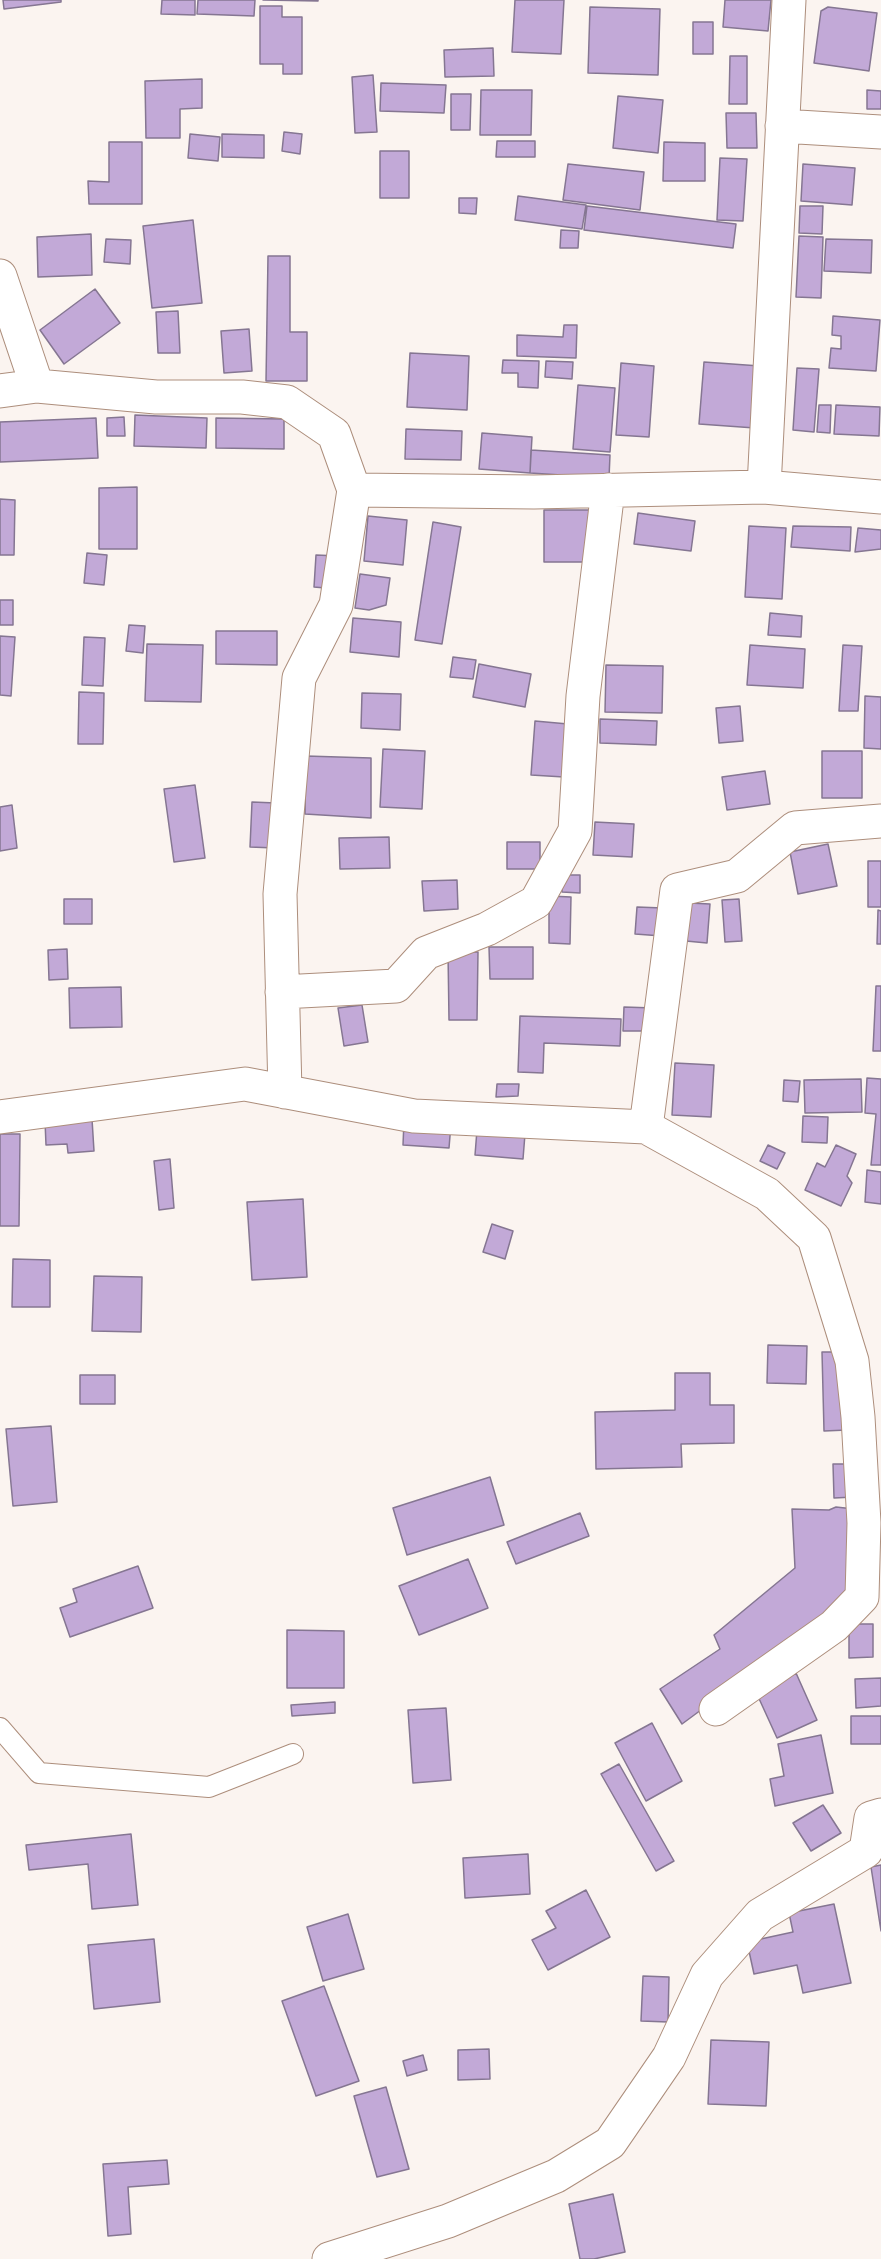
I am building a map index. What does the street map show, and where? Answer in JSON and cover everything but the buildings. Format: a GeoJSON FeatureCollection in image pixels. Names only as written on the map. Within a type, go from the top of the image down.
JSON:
{"type":"FeatureCollection","features":[{"type":"Feature","properties":{"kind":"street"},"geometry":{"type":"LineString","coordinates":[[764,487],[789,0]]}},
{"type":"Feature","properties":{"kind":"street"},"geometry":{"type":"LineString","coordinates":[[782,126],[881,132]]}},
{"type":"Feature","properties":{"kind":"street"},"geometry":{"type":"LineString","coordinates":[[0,276],[37,386]]}},
{"type":"Feature","properties":{"kind":"street"},"geometry":{"type":"LineString","coordinates":[[0,391],[37,386],[156,398],[242,397],[287,402],[334,434],[354,490],[336,605],[299,678],[280,894],[285,1092]]}},
{"type":"Feature","properties":{"kind":"street"},"geometry":{"type":"LineString","coordinates":[[354,490],[534,492],[764,487],[881,497]]}},
{"type":"Feature","properties":{"kind":"street"},"geometry":{"type":"LineString","coordinates":[[282,992],[396,986],[426,953],[487,929],[536,902],[575,831],[583,696],[608,490]]}},
{"type":"Feature","properties":{"kind":"street"},"geometry":{"type":"LineString","coordinates":[[646,1127],[677,890],[737,876],[795,828],[881,821]]}},
{"type":"Feature","properties":{"kind":"street"},"geometry":{"type":"LineString","coordinates":[[0,1117],[244,1084],[414,1116],[646,1127],[767,1194],[814,1238],[852,1361],[858,1417],[871,1460],[864,1523],[862,1597],[834,1626],[716,1709]]}},
{"type":"Feature","properties":{"kind":"street"},"geometry":{"type":"LineString","coordinates":[[329,2259],[448,2221],[556,2176],[610,2143],[669,2057],[707,1975],[760,1915],[866,1851],[871,1818],[881,1815]]}},
{"type":"Feature","properties":{"kind":"lane"},"geometry":{"type":"LineString","coordinates":[[0,1728],[39,1773],[209,1787],[293,1754]]}}]}
